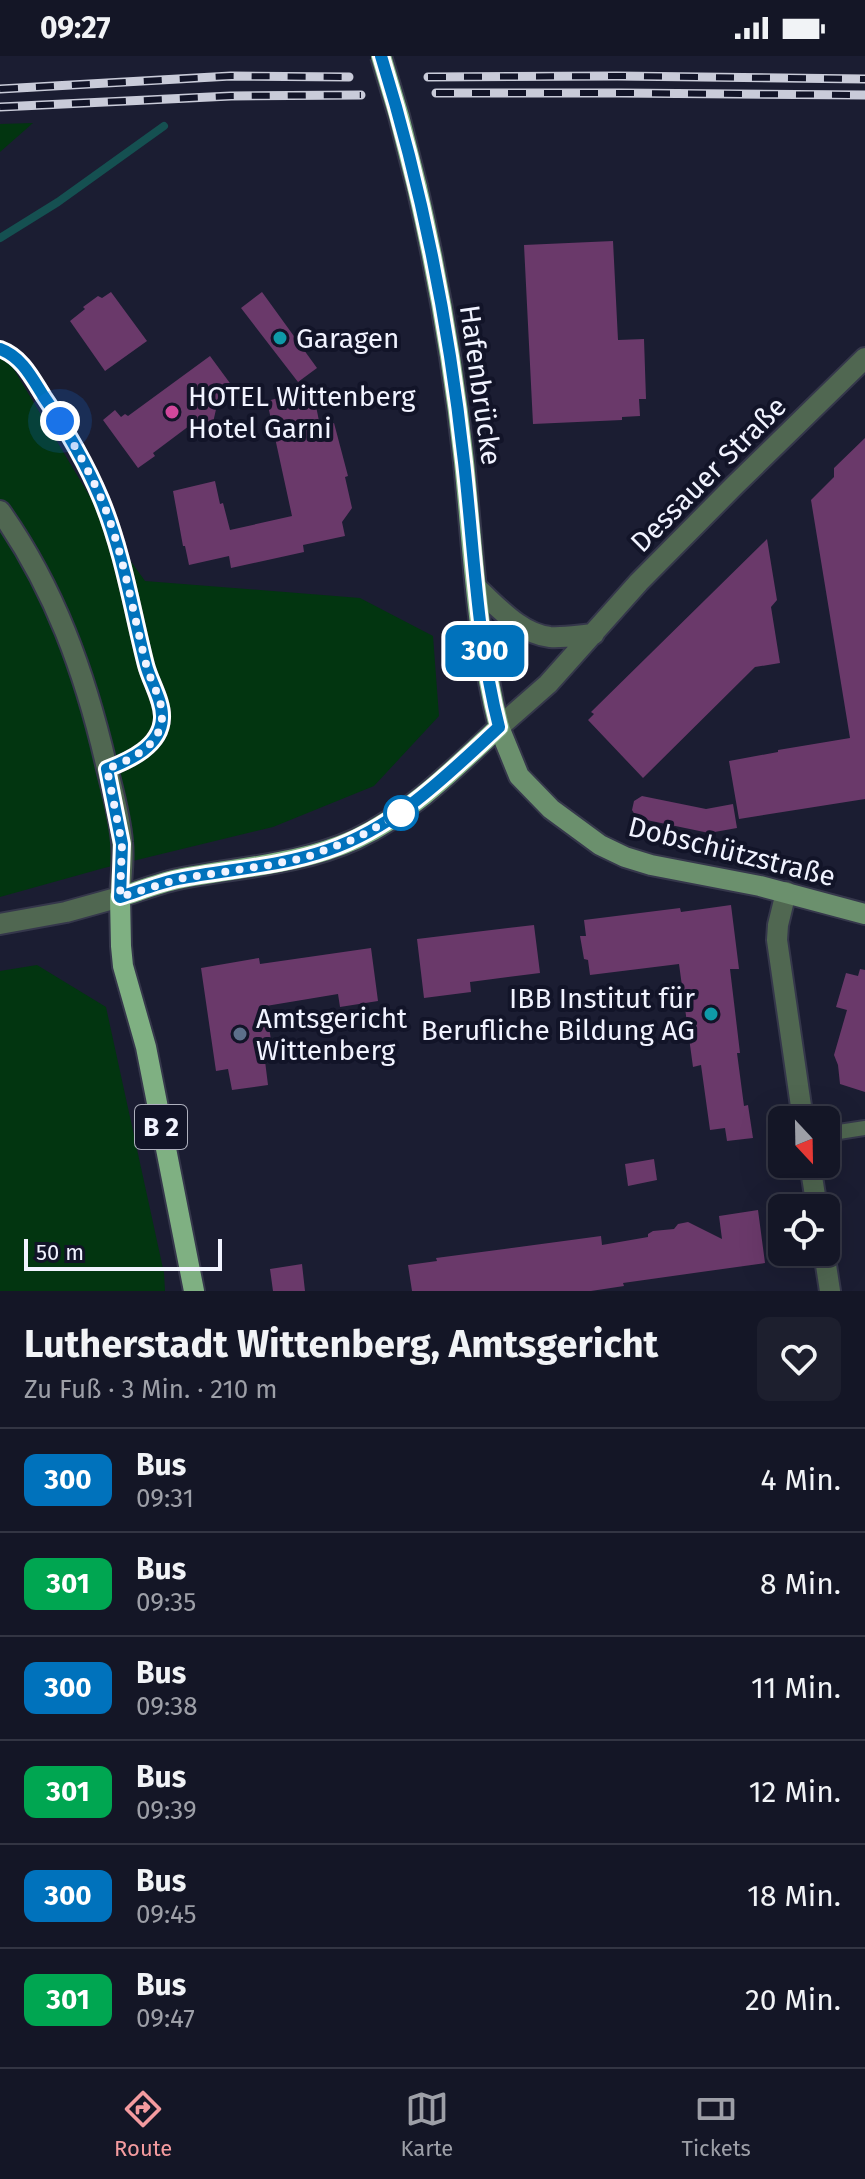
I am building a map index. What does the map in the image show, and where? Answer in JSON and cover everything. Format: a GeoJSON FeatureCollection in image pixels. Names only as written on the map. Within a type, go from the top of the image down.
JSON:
{"type":"FeatureCollection","features":[{"type":"Feature","properties":{"kind":"main road","name":"Hafenbrücke"},"geometry":{"type":"LineString","coordinates":[[381,56],[417,187],[447,338],[489,679],[499,727]]}},
{"type":"Feature","properties":{"kind":"main road","name":"Dessauer Straße"},"geometry":{"type":"LineString","coordinates":[[120,897],[178,879],[304,858],[357,838],[405,811],[499,727]]}},
{"type":"Feature","properties":{"kind":"main road","name":"B 2"},"geometry":{"type":"LineString","coordinates":[[120,897],[123,966],[146,1047],[194,1291]]}},
{"type":"Feature","properties":{"kind":"street","name":"Dessauer Straße"},"geometry":{"type":"LineString","coordinates":[[499,727],[548,684],[639,582],[865,358]]}},
{"type":"Feature","properties":{"kind":"street"},"geometry":{"type":"LineString","coordinates":[[0,511],[37,572],[69,638],[90,700],[121,830],[122,851],[120,897],[66,912],[0,924]]}},
{"type":"Feature","properties":{"kind":"street"},"geometry":{"type":"LineString","coordinates":[[478,589],[530,631],[551,637],[594,634]]}},
{"type":"Feature","properties":{"kind":"street","name":"Dobschützstraße"},"geometry":{"type":"LineString","coordinates":[[499,727],[519,776],[551,809],[600,845],[651,865],[863,909]]}},
{"type":"Feature","properties":{"kind":"street"},"geometry":{"type":"LineString","coordinates":[[786,892],[777,940],[801,1106]]}},
{"type":"Feature","properties":{"kind":"street"},"geometry":{"type":"LineString","coordinates":[[826,1266],[830,1291]]}},
{"type":"Feature","properties":{"kind":"lane"},"geometry":{"type":"LineString","coordinates":[[0,349],[20,361],[60,421],[101,499],[116,542],[162,717],[158,733],[146,748],[133,759],[107,769]]}},
{"type":"Feature","properties":{"kind":"lane"},"geometry":{"type":"LineString","coordinates":[[840,1132],[865,1128]]}},
{"type":"Feature","properties":{"kind":"green space"},"geometry":{"type":"Polygon","coordinates":[[[33,123],[0,152],[0,124],[33,123]]]}},
{"type":"Feature","properties":{"kind":"green space"},"geometry":{"type":"Polygon","coordinates":[[[0,346],[117,542],[145,581],[360,598],[433,636],[439,716],[374,786],[273,827],[0,897],[0,346]]]}},
{"type":"Feature","properties":{"kind":"green space"},"geometry":{"type":"Polygon","coordinates":[[[37,965],[106,1007],[164,1273],[165,1291],[0,1291],[0,971],[37,965]]]}},
{"type":"Feature","properties":{"kind":"building"},"geometry":{"type":"Polygon","coordinates":[[[613,241],[618,340],[644,339],[646,399],[639,399],[640,416],[622,417],[622,420],[533,424],[524,245],[613,241]]]}},
{"type":"Feature","properties":{"kind":"building"},"geometry":{"type":"Polygon","coordinates":[[[111,292],[147,341],[105,371],[70,321],[98,296],[102,298],[111,292]]]}},
{"type":"Feature","properties":{"kind":"building","name":"Garagen"},"geometry":{"type":"Polygon","coordinates":[[[262,292],[317,368],[298,382],[241,308],[262,292]]]}},
{"type":"Feature","properties":{"kind":"building","name":"HOTEL Wittenberg Hotel Garni"},"geometry":{"type":"Polygon","coordinates":[[[210,356],[235,390],[217,405],[212,427],[193,423],[138,468],[103,420],[115,410],[121,417],[125,414],[128,416],[210,356]]]}},
{"type":"Feature","properties":{"kind":"building"},"geometry":{"type":"Polygon","coordinates":[[[301,392],[316,406],[320,426],[334,423],[348,476],[345,477],[352,508],[342,522],[345,536],[303,545],[304,552],[231,568],[229,556],[189,565],[173,491],[215,481],[230,530],[292,516],[267,401],[301,392]]]}},
{"type":"Feature","properties":{"kind":"building"},"geometry":{"type":"Polygon","coordinates":[[[865,438],[865,799],[739,819],[729,761],[850,738],[811,500],[834,477],[834,468],[865,438]]]}},
{"type":"Feature","properties":{"kind":"building"},"geometry":{"type":"Polygon","coordinates":[[[767,539],[777,600],[771,607],[780,663],[755,667],[643,778],[588,720],[594,714],[591,712],[767,539]]]}},
{"type":"Feature","properties":{"kind":"building"},"geometry":{"type":"Polygon","coordinates":[[[642,796],[706,809],[733,804],[737,828],[709,833],[637,818],[632,810],[634,801],[642,796]]]}},
{"type":"Feature","properties":{"kind":"building","name":"IBB Institut für Berufliche Bildung AG"},"geometry":{"type":"Polygon","coordinates":[[[731,905],[739,969],[730,969],[740,1053],[737,1053],[744,1106],[748,1105],[753,1138],[727,1141],[725,1128],[710,1130],[701,1065],[693,1067],[679,964],[590,975],[580,936],[586,936],[584,920],[731,905]]]}},
{"type":"Feature","properties":{"kind":"building"},"geometry":{"type":"Polygon","coordinates":[[[534,925],[540,973],[470,982],[471,992],[424,998],[417,939],[534,925]]]}},
{"type":"Feature","properties":{"kind":"building","name":"Amtsgericht Wittenberg"},"geometry":{"type":"Polygon","coordinates":[[[371,948],[378,1001],[340,1007],[338,994],[266,1006],[274,1061],[265,1061],[268,1085],[232,1090],[228,1069],[216,1071],[201,968],[259,958],[260,964],[371,948]]]}},
{"type":"Feature","properties":{"kind":"building"},"geometry":{"type":"Polygon","coordinates":[[[860,969],[865,970],[865,1092],[840,1084],[834,1055],[847,1010],[836,1007],[846,973],[858,976],[860,969]]]}},
{"type":"Feature","properties":{"kind":"building"},"geometry":{"type":"Polygon","coordinates":[[[654,1159],[657,1180],[628,1186],[625,1164],[654,1159]]]}},
{"type":"Feature","properties":{"kind":"building"},"geometry":{"type":"Polygon","coordinates":[[[758,1210],[765,1263],[623,1283],[624,1286],[591,1291],[412,1291],[408,1265],[437,1261],[436,1258],[601,1236],[602,1245],[648,1237],[653,1231],[674,1229],[678,1224],[688,1222],[722,1239],[719,1216],[758,1210]]]}},
{"type":"Feature","properties":{"kind":"building"},"geometry":{"type":"Polygon","coordinates":[[[302,1264],[305,1291],[273,1291],[270,1269],[302,1264]]]}},
{"type":"Feature","properties":{"kind":"waterway"},"geometry":{"type":"LineString","coordinates":[[0,238],[58,202],[164,126]]}},
{"type":"Feature","properties":{"kind":"railway"},"geometry":{"type":"LineString","coordinates":[[0,89],[231,76],[349,77]]}},
{"type":"Feature","properties":{"kind":"railway"},"geometry":{"type":"LineString","coordinates":[[428,77],[865,79]]}},
{"type":"Feature","properties":{"kind":"railway"},"geometry":{"type":"LineString","coordinates":[[436,93],[865,95]]}},
{"type":"Feature","properties":{"kind":"railway"},"geometry":{"type":"LineString","coordinates":[[0,107],[231,96],[361,95]]}},
{"type":"Feature","properties":{"kind":"bus line","name":"300"},"geometry":{"type":"LineString","coordinates":[[0,349],[20,361],[60,421],[101,499],[116,542],[162,717],[158,733],[146,748],[133,759],[107,769],[121,830],[120,897],[178,879],[304,858],[357,838],[405,811],[499,727],[489,679],[464,460],[440,294],[417,187],[381,56]]}},
{"type":"Feature","properties":{"kind":"place","name":"Garagen"},"geometry":{"type":"Point","coordinates":[280,338]}},
{"type":"Feature","properties":{"kind":"place","name":"HOTEL Wittenberg Hotel Garni"},"geometry":{"type":"Point","coordinates":[172,412]}},
{"type":"Feature","properties":{"kind":"place","name":"IBB Institut für Berufliche Bildung AG"},"geometry":{"type":"Point","coordinates":[711,1014]}},
{"type":"Feature","properties":{"kind":"place","name":"Amtsgericht Wittenberg"},"geometry":{"type":"Point","coordinates":[240,1034]}},
{"type":"Feature","properties":{"kind":"route"},"geometry":{"type":"LineString","coordinates":[[60,421],[101,499],[116,542],[162,717],[158,733],[146,748],[133,759],[107,769],[121,830],[120,897],[178,879],[304,858],[357,838],[405,811],[401,813]]}}]}
